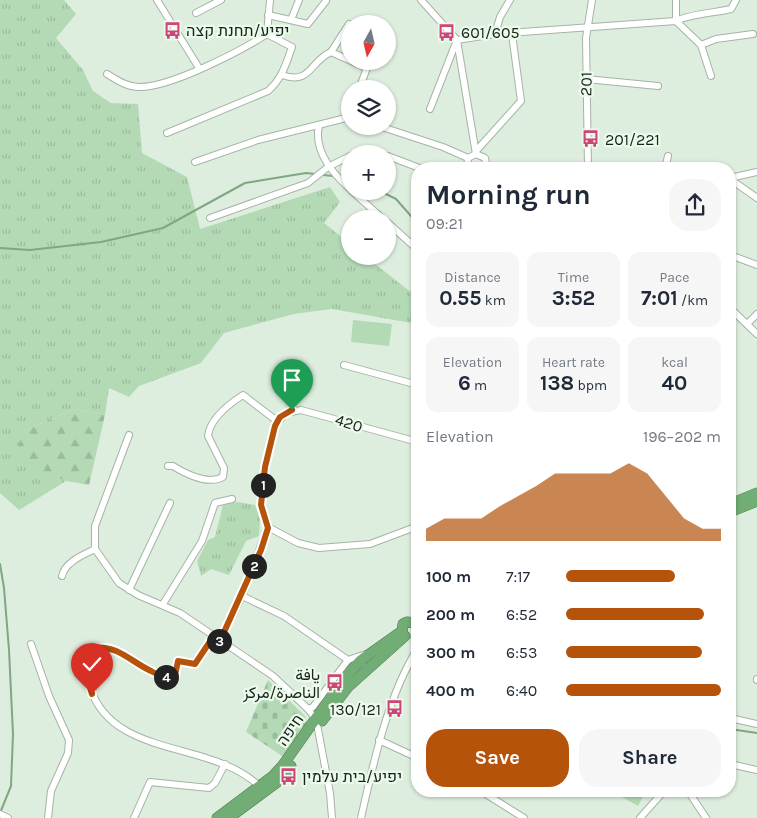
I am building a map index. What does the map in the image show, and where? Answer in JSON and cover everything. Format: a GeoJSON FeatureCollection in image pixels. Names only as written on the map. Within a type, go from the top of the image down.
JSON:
{"type":"FeatureCollection","features":[{"type":"Feature","properties":{"kind":"highway"},"geometry":{"type":"LineString","coordinates":[[736,502],[757,493]]}},
{"type":"Feature","properties":{"kind":"highway"},"geometry":{"type":"LineString","coordinates":[[736,510],[757,501]]}},
{"type":"Feature","properties":{"kind":"highway","name":"חיפה"},"geometry":{"type":"LineString","coordinates":[[229,818],[280,780],[345,677],[361,660],[372,652],[411,632]]}},
{"type":"Feature","properties":{"kind":"highway","name":"חיפה"},"geometry":{"type":"LineString","coordinates":[[217,818],[259,786],[288,760],[348,687],[411,633]]}},
{"type":"Feature","properties":{"kind":"street"},"geometry":{"type":"LineString","coordinates":[[157,0],[199,68]]}},
{"type":"Feature","properties":{"kind":"street"},"geometry":{"type":"LineString","coordinates":[[196,13],[221,0]]}},
{"type":"Feature","properties":{"kind":"street"},"geometry":{"type":"LineString","coordinates":[[267,34],[270,0]]}},
{"type":"Feature","properties":{"kind":"street"},"geometry":{"type":"LineString","coordinates":[[291,20],[298,0]]}},
{"type":"Feature","properties":{"kind":"street"},"geometry":{"type":"LineString","coordinates":[[421,0],[458,40],[476,152],[485,158],[486,162]]}},
{"type":"Feature","properties":{"kind":"street"},"geometry":{"type":"LineString","coordinates":[[495,34],[500,17],[510,0]]}},
{"type":"Feature","properties":{"kind":"street","name":"201"},"geometry":{"type":"LineString","coordinates":[[588,162],[587,28],[592,0]]}},
{"type":"Feature","properties":{"kind":"street"},"geometry":{"type":"LineString","coordinates":[[676,0],[676,21],[701,45],[711,76]]}},
{"type":"Feature","properties":{"kind":"street"},"geometry":{"type":"LineString","coordinates":[[458,40],[495,34],[676,21],[683,17],[712,14],[731,9],[736,0]]}},
{"type":"Feature","properties":{"kind":"street"},"geometry":{"type":"LineString","coordinates":[[268,15],[308,24],[326,1]]}},
{"type":"Feature","properties":{"kind":"street"},"geometry":{"type":"LineString","coordinates":[[107,74],[125,85],[137,88],[170,81],[248,47],[267,34]]}},
{"type":"Feature","properties":{"kind":"street"},"geometry":{"type":"LineString","coordinates":[[168,133],[268,91],[282,75],[292,46],[267,34]]}},
{"type":"Feature","properties":{"kind":"street"},"geometry":{"type":"LineString","coordinates":[[468,162],[468,158],[476,152],[521,101],[512,34]]}},
{"type":"Feature","properties":{"kind":"street"},"geometry":{"type":"LineString","coordinates":[[701,45],[716,39],[753,34]]}},
{"type":"Feature","properties":{"kind":"street"},"geometry":{"type":"LineString","coordinates":[[282,75],[291,78],[304,76],[325,55],[331,52],[341,36]]}},
{"type":"Feature","properties":{"kind":"street"},"geometry":{"type":"LineString","coordinates":[[430,108],[458,40]]}},
{"type":"Feature","properties":{"kind":"street"},"geometry":{"type":"LineString","coordinates":[[331,52],[366,68],[362,80]]}},
{"type":"Feature","properties":{"kind":"street"},"geometry":{"type":"LineString","coordinates":[[586,79],[658,86]]}},
{"type":"Feature","properties":{"kind":"street"},"geometry":{"type":"LineString","coordinates":[[195,162],[258,140],[341,119]]}},
{"type":"Feature","properties":{"kind":"street"},"geometry":{"type":"LineString","coordinates":[[319,125],[318,140],[328,167],[341,180]]}},
{"type":"Feature","properties":{"kind":"street"},"geometry":{"type":"LineString","coordinates":[[396,132],[443,147],[468,158]]}},
{"type":"Feature","properties":{"kind":"street"},"geometry":{"type":"LineString","coordinates":[[667,162],[668,156]]}},
{"type":"Feature","properties":{"kind":"street"},"geometry":{"type":"LineString","coordinates":[[396,159],[411,165]]}},
{"type":"Feature","properties":{"kind":"street"},"geometry":{"type":"LineString","coordinates":[[210,218],[308,183],[328,167],[341,160]]}},
{"type":"Feature","properties":{"kind":"street"},"geometry":{"type":"LineString","coordinates":[[736,177],[757,172]]}},
{"type":"Feature","properties":{"kind":"street"},"geometry":{"type":"LineString","coordinates":[[736,182],[757,198]]}},
{"type":"Feature","properties":{"kind":"street"},"geometry":{"type":"LineString","coordinates":[[362,200],[373,210]]}},
{"type":"Feature","properties":{"kind":"street"},"geometry":{"type":"LineString","coordinates":[[396,230],[411,244]]}},
{"type":"Feature","properties":{"kind":"street"},"geometry":{"type":"LineString","coordinates":[[736,257],[757,264]]}},
{"type":"Feature","properties":{"kind":"street"},"geometry":{"type":"LineString","coordinates":[[736,314],[757,334]]}},
{"type":"Feature","properties":{"kind":"street"},"geometry":{"type":"LineString","coordinates":[[747,324],[757,314]]}},
{"type":"Feature","properties":{"kind":"street"},"geometry":{"type":"LineString","coordinates":[[344,365],[411,382]]}},
{"type":"Feature","properties":{"kind":"street"},"geometry":{"type":"LineString","coordinates":[[168,466],[173,466],[187,475],[212,479],[223,477],[224,468],[208,436],[209,430],[213,420],[243,395],[277,421],[265,467],[261,505],[268,528],[242,596],[220,641]]}},
{"type":"Feature","properties":{"kind":"street","name":"420"},"geometry":{"type":"LineString","coordinates":[[277,421],[286,413],[301,410],[411,440]]}},
{"type":"Feature","properties":{"kind":"street"},"geometry":{"type":"LineString","coordinates":[[129,435],[95,526],[96,549],[113,575],[129,590],[163,604],[273,676],[308,709],[317,723],[330,793],[332,818]]}},
{"type":"Feature","properties":{"kind":"street"},"geometry":{"type":"LineString","coordinates":[[163,604],[202,541],[215,503],[232,499]]}},
{"type":"Feature","properties":{"kind":"street"},"geometry":{"type":"LineString","coordinates":[[129,590],[170,503]]}},
{"type":"Feature","properties":{"kind":"street"},"geometry":{"type":"LineString","coordinates":[[268,528],[298,543],[319,548],[370,544],[411,529]]}},
{"type":"Feature","properties":{"kind":"street"},"geometry":{"type":"LineString","coordinates":[[62,576],[63,569],[74,560],[96,549]]}},
{"type":"Feature","properties":{"kind":"street"},"geometry":{"type":"LineString","coordinates":[[242,596],[284,616],[348,660]]}},
{"type":"Feature","properties":{"kind":"street"},"geometry":{"type":"LineString","coordinates":[[213,637],[195,664],[178,661],[174,680],[150,671],[117,652],[104,647],[97,648],[91,655],[86,673],[92,694],[105,716],[114,724],[146,740],[225,764],[253,780],[259,786]]}},
{"type":"Feature","properties":{"kind":"street"},"geometry":{"type":"LineString","coordinates":[[31,644],[49,696],[69,740],[68,753],[51,791],[48,816],[56,818]]}},
{"type":"Feature","properties":{"kind":"street"},"geometry":{"type":"LineString","coordinates":[[308,709],[313,708],[348,660],[372,652]]}},
{"type":"Feature","properties":{"kind":"street"},"geometry":{"type":"LineString","coordinates":[[361,818],[379,740],[411,660]]}},
{"type":"Feature","properties":{"kind":"street"},"geometry":{"type":"LineString","coordinates":[[736,719],[757,724]]}},
{"type":"Feature","properties":{"kind":"street"},"geometry":{"type":"LineString","coordinates":[[379,740],[411,755]]}},
{"type":"Feature","properties":{"kind":"street"},"geometry":{"type":"LineString","coordinates":[[134,818],[150,782],[209,788],[215,784],[225,764]]}},
{"type":"Feature","properties":{"kind":"street"},"geometry":{"type":"LineString","coordinates":[[736,765],[757,770]]}},
{"type":"Feature","properties":{"kind":"street"},"geometry":{"type":"LineString","coordinates":[[491,797],[524,818]]}},
{"type":"Feature","properties":{"kind":"street"},"geometry":{"type":"LineString","coordinates":[[640,818],[659,797]]}},
{"type":"Feature","properties":{"kind":"street"},"geometry":{"type":"LineString","coordinates":[[692,797],[706,818]]}},
{"type":"Feature","properties":{"kind":"street"},"geometry":{"type":"LineString","coordinates":[[0,814],[8,818]]}},
{"type":"Feature","properties":{"kind":"green space"},"geometry":{"type":"Polygon","coordinates":[[[0,0],[64,0],[76,14],[56,38],[83,70],[93,91],[111,103],[138,104],[142,153],[187,177],[200,229],[330,187],[340,202],[324,223],[341,237],[341,265],[376,265],[411,292],[411,323],[332,309],[294,314],[224,333],[201,363],[139,386],[129,397],[109,388],[105,415],[74,409],[24,431],[28,465],[66,481],[19,510],[0,493],[0,0]]]}},
{"type":"Feature","properties":{"kind":"green space"},"geometry":{"type":"Polygon","coordinates":[[[353,320],[392,324],[389,346],[351,342],[353,320]]]}},
{"type":"Feature","properties":{"kind":"green space"},"geometry":{"type":"Polygon","coordinates":[[[74,409],[105,415],[89,485],[66,481],[28,466],[17,448],[24,431],[74,409]]]}},
{"type":"Feature","properties":{"kind":"green space"},"geometry":{"type":"Polygon","coordinates":[[[238,502],[255,505],[260,519],[259,536],[246,541],[229,575],[211,569],[201,576],[197,561],[208,540],[215,537],[223,505],[238,502]]]}},
{"type":"Feature","properties":{"kind":"green space"},"geometry":{"type":"Polygon","coordinates":[[[268,680],[305,716],[307,723],[285,758],[246,732],[268,680]]]}},
{"type":"Feature","properties":{"kind":"green space"},"geometry":{"type":"Polygon","coordinates":[[[622,797],[643,797],[638,806],[622,797]]]}},
{"type":"Feature","properties":{"kind":"waterway"},"geometry":{"type":"LineString","coordinates":[[0,248],[30,250],[101,242],[163,228],[245,183],[306,173],[315,174]]}},
{"type":"Feature","properties":{"kind":"waterway"},"geometry":{"type":"LineString","coordinates":[[323,175],[333,176]]}},
{"type":"Feature","properties":{"kind":"waterway"},"geometry":{"type":"LineString","coordinates":[[396,199],[411,216]]}},
{"type":"Feature","properties":{"kind":"waterway"},"geometry":{"type":"LineString","coordinates":[[0,564],[9,650],[13,734],[11,786],[0,813]]}},
{"type":"Feature","properties":{"kind":"waterway"},"geometry":{"type":"LineString","coordinates":[[736,730],[757,733]]}},
{"type":"Feature","properties":{"kind":"place","name":"יפיע/תחנת קצה"},"geometry":{"type":"Point","coordinates":[172,30]}},
{"type":"Feature","properties":{"kind":"place","name":"601/605"},"geometry":{"type":"Point","coordinates":[447,32]}},
{"type":"Feature","properties":{"kind":"place","name":"201/221"},"geometry":{"type":"Point","coordinates":[591,139]}},
{"type":"Feature","properties":{"kind":"place","name":"يافة الناصرة/مركز"},"geometry":{"type":"Point","coordinates":[334,683]}},
{"type":"Feature","properties":{"kind":"place","name":"130/121"},"geometry":{"type":"Point","coordinates":[395,709]}},
{"type":"Feature","properties":{"kind":"place","name":"יפיע/בית עלמין"},"geometry":{"type":"Point","coordinates":[288,776]}},
{"type":"Feature","properties":{"kind":"route"},"geometry":{"type":"LineString","coordinates":[[92,694],[86,673],[86,664],[97,648],[104,647],[117,652],[150,671],[174,680],[178,661],[195,664],[213,637],[220,641],[242,596],[268,528],[261,505],[265,467],[277,421],[292,410]]}}]}
